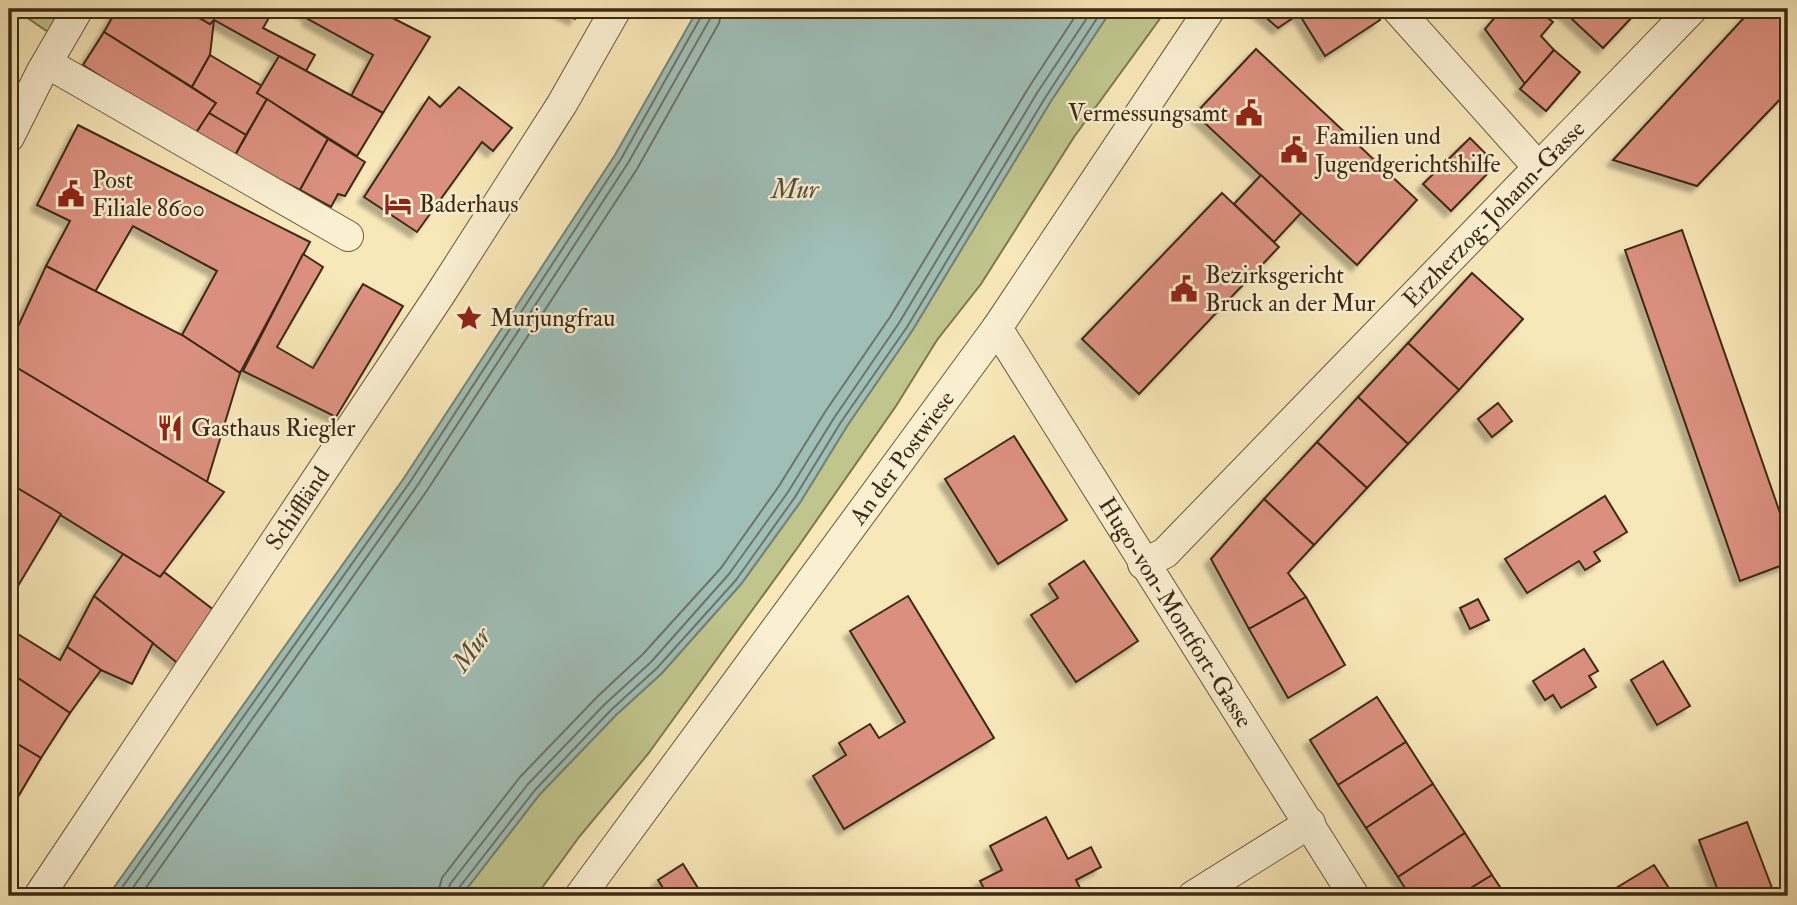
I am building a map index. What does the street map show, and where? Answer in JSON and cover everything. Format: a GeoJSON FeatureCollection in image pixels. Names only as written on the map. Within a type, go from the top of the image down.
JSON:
{"type":"FeatureCollection","features":[{"type":"Feature","properties":{"kind":"street"},"geometry":{"type":"LineString","coordinates":[[9,137],[55,67],[78,9]]}},
{"type":"Feature","properties":{"kind":"street","name":"Schiffländ"},"geometry":{"type":"LineString","coordinates":[[39,896],[439,296],[562,104],[616,9]]}},
{"type":"Feature","properties":{"kind":"street","name":"An der Postwiese"},"geometry":{"type":"LineString","coordinates":[[580,896],[997,328],[1210,9]]}},
{"type":"Feature","properties":{"kind":"street"},"geometry":{"type":"LineString","coordinates":[[1397,9],[1538,167]]}},
{"type":"Feature","properties":{"kind":"street","name":"Erzherzog-Johann-Gasse"},"geometry":{"type":"LineString","coordinates":[[1143,564],[1165,553],[1692,9]]}},
{"type":"Feature","properties":{"kind":"street"},"geometry":{"type":"LineString","coordinates":[[55,67],[348,236]]}},
{"type":"Feature","properties":{"kind":"street","name":"Hugo-von-Montfort-Gasse"},"geometry":{"type":"LineString","coordinates":[[997,328],[1354,896]]}},
{"type":"Feature","properties":{"kind":"street"},"geometry":{"type":"LineString","coordinates":[[1193,896],[1310,824]]}},
{"type":"Feature","properties":{"kind":"green space"},"geometry":{"type":"Polygon","coordinates":[[[32,9],[78,9],[60,40],[26,17],[32,9]]]}},
{"type":"Feature","properties":{"kind":"green space"},"geometry":{"type":"Polygon","coordinates":[[[1112,9],[1167,9],[1074,137],[981,284],[937,340],[896,406],[798,547],[648,754],[579,837],[536,896],[461,896],[540,794],[616,715],[662,673],[741,584],[801,501],[847,426],[912,331],[1051,101],[1112,9]]]}},
{"type":"Feature","properties":{"kind":"water","name":"Mur"},"geometry":{"type":"Polygon","coordinates":[[[698,9],[1112,9],[1051,101],[912,331],[847,426],[801,501],[741,584],[662,673],[616,715],[540,794],[461,896],[108,896],[404,478],[615,155],[698,9]]]}},
{"type":"Feature","properties":{"kind":"building"},"geometry":{"type":"Polygon","coordinates":[[[117,9],[184,9],[210,24],[214,20],[210,55],[192,87],[104,32],[117,9]]]}},
{"type":"Feature","properties":{"kind":"building"},"geometry":{"type":"Polygon","coordinates":[[[184,9],[274,9],[263,28],[315,55],[306,71],[214,20],[210,24],[184,9]]]}},
{"type":"Feature","properties":{"kind":"building"},"geometry":{"type":"Polygon","coordinates":[[[298,9],[375,9],[430,37],[383,113],[351,96],[373,55],[308,19],[310,15],[298,9]]]}},
{"type":"Feature","properties":{"kind":"building"},"geometry":{"type":"Polygon","coordinates":[[[555,9],[580,9],[575,19],[555,9]]]}},
{"type":"Feature","properties":{"kind":"building"},"geometry":{"type":"Polygon","coordinates":[[[1256,9],[1372,9],[1380,20],[1325,56],[1299,14],[1278,28],[1256,9]]]}},
{"type":"Feature","properties":{"kind":"building"},"geometry":{"type":"Polygon","coordinates":[[[1502,9],[1557,9],[1549,19],[1553,22],[1541,36],[1554,50],[1525,84],[1485,29],[1502,9]]]}},
{"type":"Feature","properties":{"kind":"building"},"geometry":{"type":"Polygon","coordinates":[[[1561,9],[1629,9],[1635,14],[1603,48],[1561,9]]]}},
{"type":"Feature","properties":{"kind":"building"},"geometry":{"type":"Polygon","coordinates":[[[1752,9],[1788,9],[1788,91],[1697,186],[1613,160],[1752,9]]]}},
{"type":"Feature","properties":{"kind":"building"},"geometry":{"type":"Polygon","coordinates":[[[104,32],[216,103],[194,136],[83,65],[104,32]]]}},
{"type":"Feature","properties":{"kind":"building"},"geometry":{"type":"Polygon","coordinates":[[[1256,49],[1417,200],[1357,265],[1195,114],[1256,49]]]}},
{"type":"Feature","properties":{"kind":"building"},"geometry":{"type":"Polygon","coordinates":[[[1554,50],[1580,72],[1546,111],[1520,89],[1554,50]]]}},
{"type":"Feature","properties":{"kind":"building"},"geometry":{"type":"Polygon","coordinates":[[[210,55],[262,86],[257,93],[267,99],[246,135],[209,113],[216,103],[192,87],[210,55]]]}},
{"type":"Feature","properties":{"kind":"building"},"geometry":{"type":"Polygon","coordinates":[[[279,56],[383,113],[357,156],[257,93],[279,56]]]}},
{"type":"Feature","properties":{"kind":"building"},"geometry":{"type":"Polygon","coordinates":[[[459,87],[512,128],[493,151],[482,142],[417,232],[364,197],[429,97],[440,107],[459,87]]]}},
{"type":"Feature","properties":{"kind":"building"},"geometry":{"type":"Polygon","coordinates":[[[267,99],[328,139],[300,190],[234,157],[267,99]]]}},
{"type":"Feature","properties":{"kind":"building"},"geometry":{"type":"Polygon","coordinates":[[[209,113],[246,135],[234,157],[194,136],[209,113]]]}},
{"type":"Feature","properties":{"kind":"building"},"geometry":{"type":"Polygon","coordinates":[[[78,125],[310,242],[240,373],[182,335],[217,271],[133,226],[95,292],[46,266],[70,221],[37,205],[78,125]]]}},
{"type":"Feature","properties":{"kind":"building"},"geometry":{"type":"Polygon","coordinates":[[[1470,138],[1485,153],[1491,170],[1451,211],[1423,184],[1470,138]]]}},
{"type":"Feature","properties":{"kind":"building"},"geometry":{"type":"Polygon","coordinates":[[[328,139],[365,162],[345,196],[338,194],[331,207],[300,190],[328,139]]]}},
{"type":"Feature","properties":{"kind":"building"},"geometry":{"type":"Polygon","coordinates":[[[1261,175],[1301,213],[1274,242],[1234,204],[1261,175]]]}},
{"type":"Feature","properties":{"kind":"building","name":"Bezirksgericht Bruck an der Mur"},"geometry":{"type":"Polygon","coordinates":[[[1222,193],[1279,247],[1139,394],[1082,339],[1222,193]]]}},
{"type":"Feature","properties":{"kind":"building"},"geometry":{"type":"Polygon","coordinates":[[[1682,230],[1788,536],[1788,563],[1740,581],[1625,250],[1682,230]]]}},
{"type":"Feature","properties":{"kind":"building"},"geometry":{"type":"Polygon","coordinates":[[[303,254],[323,267],[277,347],[313,368],[363,284],[403,306],[336,417],[243,371],[303,254]]]}},
{"type":"Feature","properties":{"kind":"building","name":"Gasthaus Riegler"},"geometry":{"type":"Polygon","coordinates":[[[46,266],[182,335],[240,373],[207,482],[9,363],[9,346],[46,266]]]}},
{"type":"Feature","properties":{"kind":"building"},"geometry":{"type":"Polygon","coordinates":[[[1472,273],[1523,319],[1459,390],[1408,343],[1472,273]]]}},
{"type":"Feature","properties":{"kind":"building"},"geometry":{"type":"Polygon","coordinates":[[[1408,343],[1459,390],[1408,444],[1358,397],[1408,343]]]}},
{"type":"Feature","properties":{"kind":"building"},"geometry":{"type":"Polygon","coordinates":[[[9,363],[224,492],[160,577],[9,483],[9,363]]]}},
{"type":"Feature","properties":{"kind":"building"},"geometry":{"type":"Polygon","coordinates":[[[1358,397],[1408,444],[1367,488],[1317,442],[1358,397]]]}},
{"type":"Feature","properties":{"kind":"building"},"geometry":{"type":"Polygon","coordinates":[[[1498,403],[1512,421],[1492,437],[1478,419],[1498,403]]]}},
{"type":"Feature","properties":{"kind":"building"},"geometry":{"type":"Polygon","coordinates":[[[1014,436],[1067,520],[998,564],[945,479],[1014,436]]]}},
{"type":"Feature","properties":{"kind":"building"},"geometry":{"type":"Polygon","coordinates":[[[1317,442],[1367,488],[1314,545],[1264,499],[1317,442]]]}},
{"type":"Feature","properties":{"kind":"building"},"geometry":{"type":"Polygon","coordinates":[[[9,483],[61,514],[9,601],[9,483]]]}},
{"type":"Feature","properties":{"kind":"building"},"geometry":{"type":"Polygon","coordinates":[[[1605,496],[1627,532],[1594,552],[1600,561],[1585,570],[1579,561],[1527,593],[1505,559],[1605,496]]]}},
{"type":"Feature","properties":{"kind":"building"},"geometry":{"type":"Polygon","coordinates":[[[1264,499],[1314,545],[1288,573],[1306,597],[1249,629],[1211,559],[1264,499]]]}},
{"type":"Feature","properties":{"kind":"building"},"geometry":{"type":"Polygon","coordinates":[[[123,554],[160,577],[164,572],[223,617],[185,669],[94,596],[123,554]]]}},
{"type":"Feature","properties":{"kind":"building"},"geometry":{"type":"Polygon","coordinates":[[[1084,561],[1138,641],[1076,682],[1031,615],[1058,598],[1049,584],[1084,561]]]}},
{"type":"Feature","properties":{"kind":"building"},"geometry":{"type":"Polygon","coordinates":[[[94,596],[153,643],[132,684],[101,670],[67,647],[94,596]]]}},
{"type":"Feature","properties":{"kind":"building"},"geometry":{"type":"Polygon","coordinates":[[[908,596],[994,738],[844,829],[813,776],[846,755],[839,743],[870,724],[879,738],[905,722],[850,631],[908,596]]]}},
{"type":"Feature","properties":{"kind":"building"},"geometry":{"type":"Polygon","coordinates":[[[1306,597],[1345,665],[1288,698],[1249,629],[1306,597]]]}},
{"type":"Feature","properties":{"kind":"building"},"geometry":{"type":"Polygon","coordinates":[[[1478,599],[1489,620],[1470,629],[1460,608],[1478,599]]]}},
{"type":"Feature","properties":{"kind":"building"},"geometry":{"type":"Polygon","coordinates":[[[13,631],[60,660],[67,647],[101,670],[70,713],[9,672],[9,639],[13,631]]]}},
{"type":"Feature","properties":{"kind":"building"},"geometry":{"type":"Polygon","coordinates":[[[1584,649],[1598,671],[1589,676],[1596,687],[1561,708],[1553,695],[1545,700],[1533,681],[1584,649]]]}},
{"type":"Feature","properties":{"kind":"building"},"geometry":{"type":"Polygon","coordinates":[[[1663,661],[1690,706],[1657,725],[1631,680],[1663,661]]]}},
{"type":"Feature","properties":{"kind":"building"},"geometry":{"type":"Polygon","coordinates":[[[9,672],[70,713],[41,758],[9,739],[9,672]]]}},
{"type":"Feature","properties":{"kind":"building"},"geometry":{"type":"Polygon","coordinates":[[[1377,697],[1406,742],[1338,785],[1310,740],[1377,697]]]}},
{"type":"Feature","properties":{"kind":"building"},"geometry":{"type":"Polygon","coordinates":[[[9,739],[41,758],[9,812],[9,739]]]}},
{"type":"Feature","properties":{"kind":"building"},"geometry":{"type":"Polygon","coordinates":[[[1406,742],[1433,784],[1366,828],[1338,785],[1406,742]]]}},
{"type":"Feature","properties":{"kind":"building"},"geometry":{"type":"Polygon","coordinates":[[[1433,784],[1465,833],[1398,877],[1366,828],[1433,784]]]}},
{"type":"Feature","properties":{"kind":"building"},"geometry":{"type":"Polygon","coordinates":[[[1046,817],[1068,859],[1091,847],[1101,867],[1076,880],[1084,896],[988,896],[980,881],[1002,870],[990,846],[1046,817]]]}},
{"type":"Feature","properties":{"kind":"building"},"geometry":{"type":"Polygon","coordinates":[[[1747,822],[1775,896],[1720,896],[1699,840],[1747,822]]]}},
{"type":"Feature","properties":{"kind":"building"},"geometry":{"type":"Polygon","coordinates":[[[1465,833],[1492,875],[1458,896],[1410,896],[1398,877],[1465,833]]]}},
{"type":"Feature","properties":{"kind":"building"},"geometry":{"type":"Polygon","coordinates":[[[683,864],[703,896],[668,896],[658,880],[683,864]]]}},
{"type":"Feature","properties":{"kind":"building"},"geometry":{"type":"Polygon","coordinates":[[[1654,865],[1674,896],[1603,896],[1654,865]]]}},
{"type":"Feature","properties":{"kind":"building"},"geometry":{"type":"Polygon","coordinates":[[[1492,875],[1506,896],[1458,896],[1492,875]]]}},
{"type":"Feature","properties":{"kind":"place","name":"Vermessungsamt"},"geometry":{"type":"Point","coordinates":[1249,113]}},
{"type":"Feature","properties":{"kind":"place","name":"Familien und Jugendgerichtshilfe"},"geometry":{"type":"Point","coordinates":[1294,150]}},
{"type":"Feature","properties":{"kind":"place","name":"Post Filiale 8600"},"geometry":{"type":"Point","coordinates":[71,194]}},
{"type":"Feature","properties":{"kind":"place","name":"Baderhaus"},"geometry":{"type":"Point","coordinates":[398,204]}},
{"type":"Feature","properties":{"kind":"place","name":"Bezirksgericht Bruck an der Mur"},"geometry":{"type":"Point","coordinates":[1184,289]}},
{"type":"Feature","properties":{"kind":"place","name":"Murjungfrau"},"geometry":{"type":"Point","coordinates":[469,318]}},
{"type":"Feature","properties":{"kind":"place","name":"Gasthaus Riegler"},"geometry":{"type":"Point","coordinates":[170,428]}}]}
